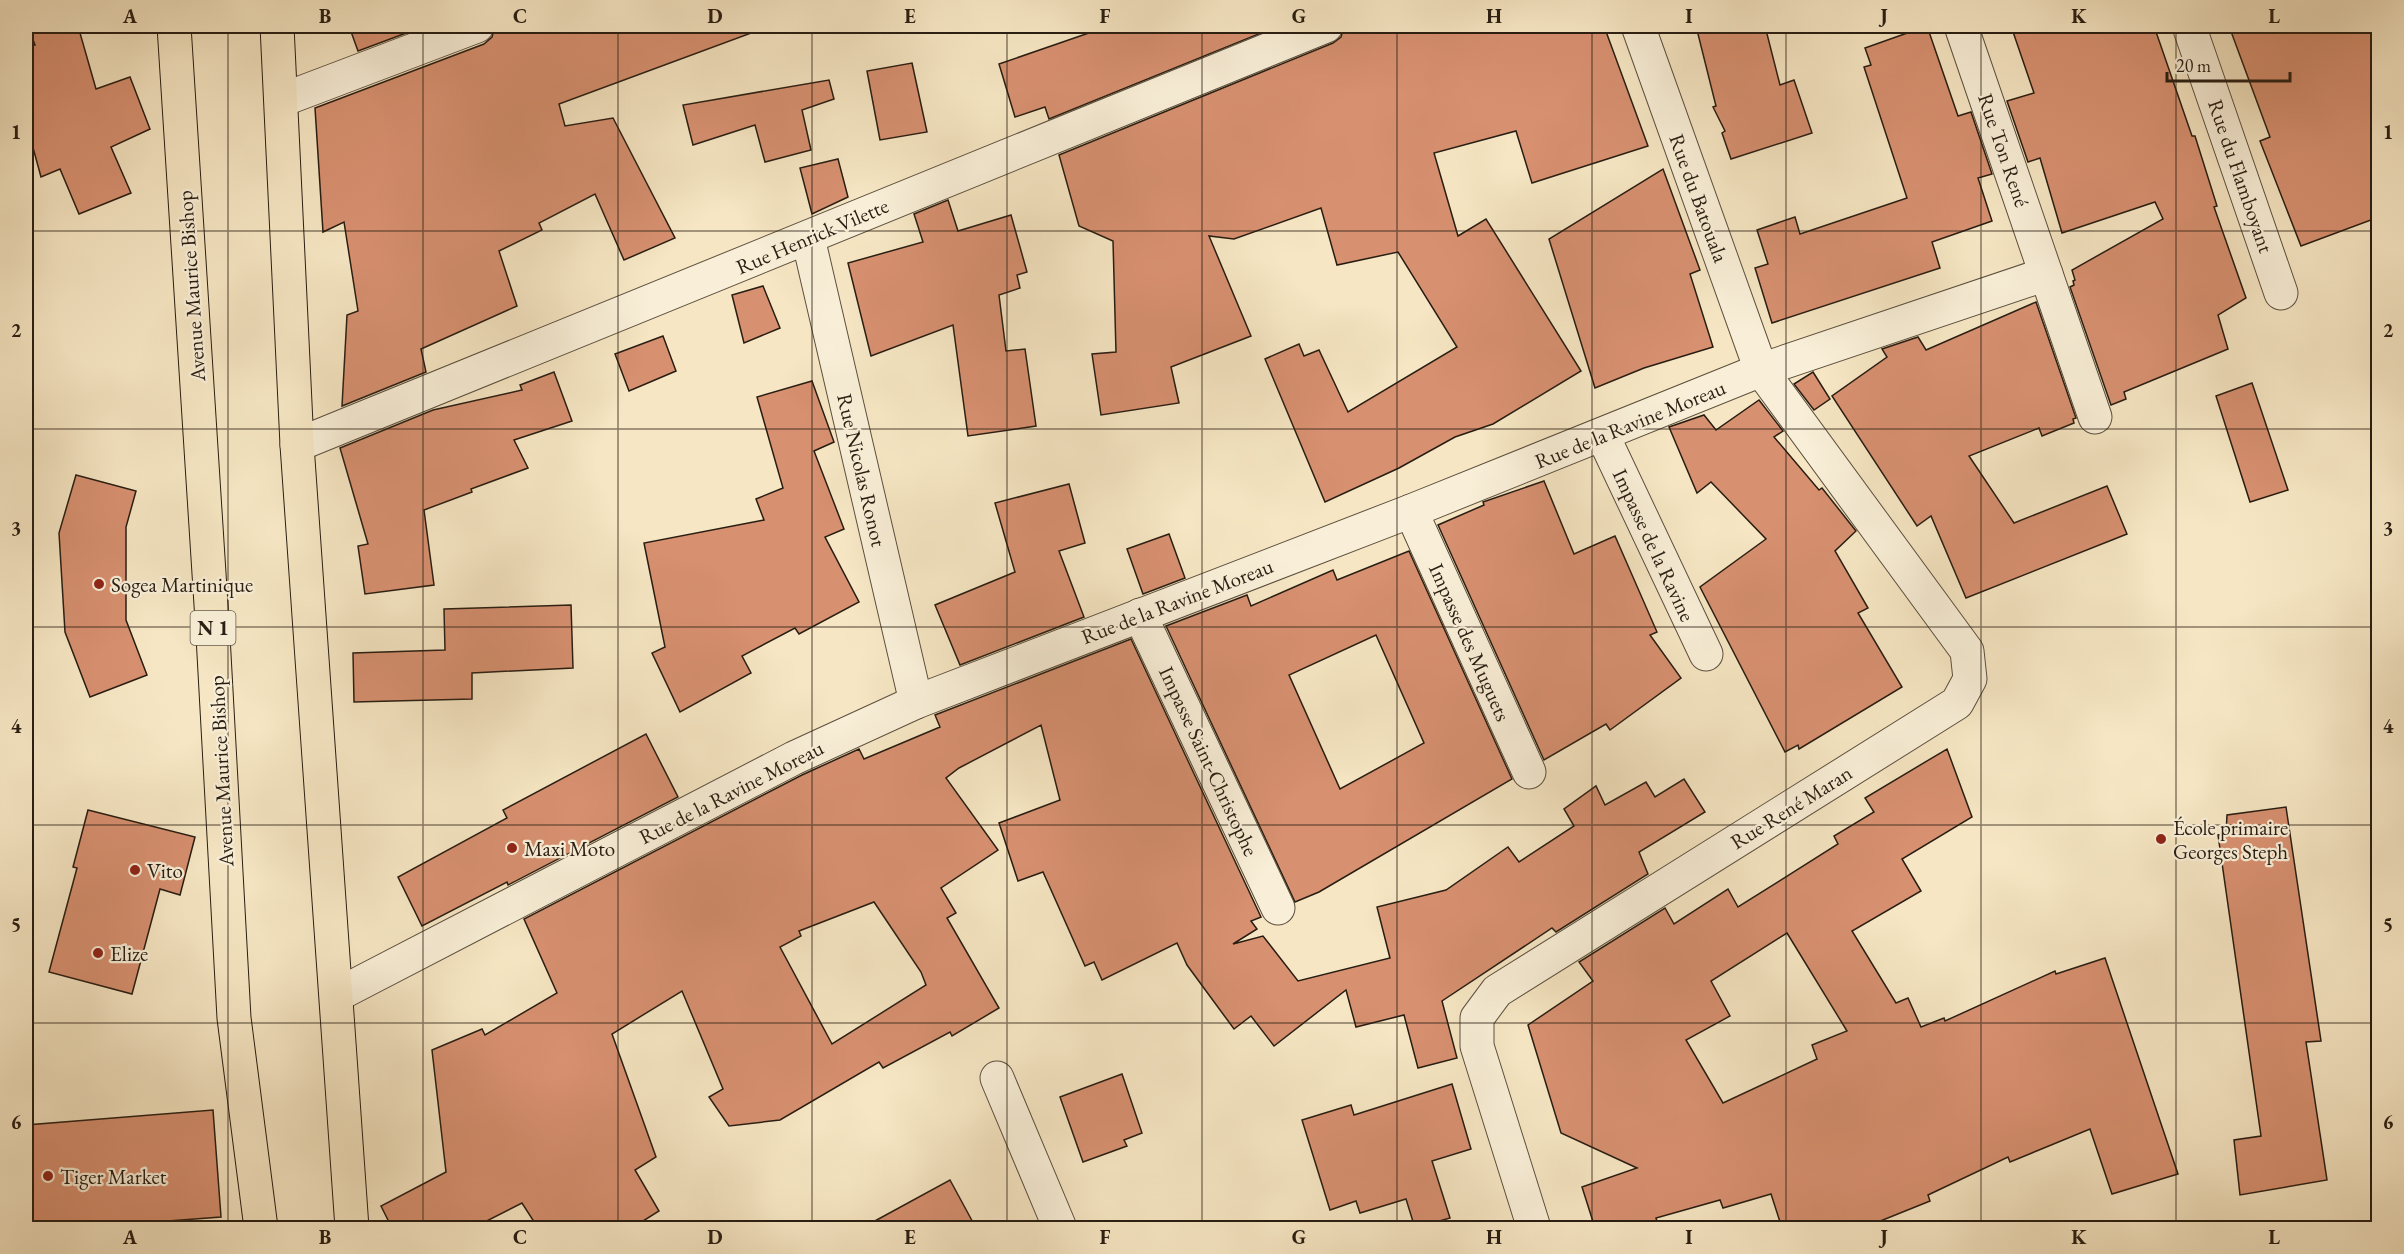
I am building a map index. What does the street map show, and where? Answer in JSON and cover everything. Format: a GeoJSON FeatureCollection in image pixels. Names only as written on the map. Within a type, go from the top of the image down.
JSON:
{"type":"FeatureCollection","features":[{"type":"Feature","properties":{"kind":"main road","name":"Avenue Maurice Bishop"},"geometry":{"type":"LineString","coordinates":[[174,26],[212,612],[234,1018],[261,1228]]}},
{"type":"Feature","properties":{"kind":"main road"},"geometry":{"type":"LineString","coordinates":[[276,26],[282,100],[297,445],[352,1228]]}},
{"type":"Feature","properties":{"kind":"street"},"geometry":{"type":"LineString","coordinates":[[282,100],[477,26]]}},
{"type":"Feature","properties":{"kind":"street","name":"Rue Henrick Vilette"},"geometry":{"type":"LineString","coordinates":[[297,445],[1326,26]]}},
{"type":"Feature","properties":{"kind":"street","name":"Rue du Batouala"},"geometry":{"type":"LineString","coordinates":[[1638,26],[1761,370]]}},
{"type":"Feature","properties":{"kind":"street","name":"Rue Ton René"},"geometry":{"type":"LineString","coordinates":[[1961,26],[2095,417]]}},
{"type":"Feature","properties":{"kind":"street","name":"Rue du Flamboyant"},"geometry":{"type":"LineString","coordinates":[[2189,26],[2281,293]]}},
{"type":"Feature","properties":{"kind":"street","name":"Rue Nicolas Ronot"},"geometry":{"type":"LineString","coordinates":[[808,238],[916,702]]}},
{"type":"Feature","properties":{"kind":"street","name":"Rue de la Ravine Moreau"},"geometry":{"type":"LineString","coordinates":[[337,995],[794,758],[916,702],[1411,512],[1761,370],[2046,274]]}},
{"type":"Feature","properties":{"kind":"street","name":"Rue René Maran"},"geometry":{"type":"LineString","coordinates":[[1534,1228],[1477,1046],[1478,1018],[1497,991],[1957,704],[1970,679],[1966,651],[1761,370]]}},
{"type":"Feature","properties":{"kind":"street","name":"Impasse de la Ravine"},"geometry":{"type":"LineString","coordinates":[[1603,436],[1706,654]]}},
{"type":"Feature","properties":{"kind":"street","name":"Impasse des Muguets"},"geometry":{"type":"LineString","coordinates":[[1411,512],[1529,772]]}},
{"type":"Feature","properties":{"kind":"street","name":"Impasse Saint-Christophe"},"geometry":{"type":"LineString","coordinates":[[1140,615],[1278,908]]}},
{"type":"Feature","properties":{"kind":"street"},"geometry":{"type":"LineString","coordinates":[[997,1078],[1060,1228]]}},
{"type":"Feature","properties":{"kind":"building"},"geometry":{"type":"Polygon","coordinates":[[[28,26],[78,26],[96,89],[130,77],[150,129],[111,147],[131,193],[79,214],[60,169],[41,177],[26,122],[26,48],[35,45],[28,26]]]}},
{"type":"Feature","properties":{"kind":"building"},"geometry":{"type":"Polygon","coordinates":[[[349,26],[425,26],[358,51],[349,26]]]}},
{"type":"Feature","properties":{"kind":"building"},"geometry":{"type":"Polygon","coordinates":[[[495,26],[762,26],[762,29],[559,104],[565,126],[613,118],[675,238],[624,260],[595,194],[539,223],[542,230],[499,251],[517,306],[421,349],[426,372],[342,406],[347,315],[358,311],[344,222],[323,232],[315,108],[484,44],[492,37],[495,26]]]}},
{"type":"Feature","properties":{"kind":"building"},"geometry":{"type":"Polygon","coordinates":[[[1109,26],[1278,26],[1049,119],[1045,107],[1015,117],[999,64],[1109,26]]]}},
{"type":"Feature","properties":{"kind":"building"},"geometry":{"type":"Polygon","coordinates":[[[1344,26],[1604,26],[1648,146],[1532,183],[1516,131],[1434,153],[1458,236],[1486,219],[1581,371],[1493,424],[1455,437],[1399,468],[1325,502],[1265,359],[1299,344],[1304,356],[1319,350],[1348,412],[1457,347],[1398,252],[1337,265],[1321,208],[1234,239],[1209,236],[1251,336],[1171,367],[1179,403],[1101,415],[1092,354],[1116,352],[1113,241],[1079,226],[1059,155],[1333,43],[1341,37],[1344,26]]]}},
{"type":"Feature","properties":{"kind":"building"},"geometry":{"type":"Polygon","coordinates":[[[1696,26],[1765,26],[1780,85],[1794,80],[1812,133],[1731,159],[1722,133],[1725,131],[1713,107],[1716,106],[1696,26]]]}},
{"type":"Feature","properties":{"kind":"building"},"geometry":{"type":"Polygon","coordinates":[[[1927,26],[1958,116],[1971,112],[1992,174],[1978,178],[1992,221],[1932,242],[1940,268],[1772,323],[1755,268],[1768,264],[1757,230],[1795,217],[1800,234],[1907,198],[1864,67],[1871,65],[1865,48],[1927,26]]]}},
{"type":"Feature","properties":{"kind":"building"},"geometry":{"type":"Polygon","coordinates":[[[2011,26],[2154,26],[2192,136],[2195,136],[2217,206],[2214,207],[2246,298],[2218,315],[2228,349],[2124,392],[2126,399],[2111,405],[2070,287],[2074,285],[2075,280],[2072,270],[2163,219],[2155,202],[2062,233],[2040,158],[2028,162],[2007,101],[2034,93],[2011,26]]]}},
{"type":"Feature","properties":{"kind":"building"},"geometry":{"type":"Polygon","coordinates":[[[2229,26],[2286,26],[2289,32],[2305,26],[2379,26],[2379,217],[2301,246],[2260,141],[2270,137],[2229,26]]]}},
{"type":"Feature","properties":{"kind":"building"},"geometry":{"type":"Polygon","coordinates":[[[912,63],[927,132],[880,140],[867,71],[912,63]]]}},
{"type":"Feature","properties":{"kind":"building"},"geometry":{"type":"Polygon","coordinates":[[[829,80],[834,99],[802,110],[811,150],[765,162],[755,125],[693,145],[683,105],[829,80]]]}},
{"type":"Feature","properties":{"kind":"building"},"geometry":{"type":"Polygon","coordinates":[[[838,159],[848,197],[812,214],[800,168],[838,159]]]}},
{"type":"Feature","properties":{"kind":"building"},"geometry":{"type":"Polygon","coordinates":[[[1663,169],[1700,270],[1690,274],[1713,347],[1644,368],[1595,388],[1549,239],[1663,169]]]}},
{"type":"Feature","properties":{"kind":"building"},"geometry":{"type":"Polygon","coordinates":[[[948,200],[958,231],[1011,215],[1027,272],[1017,275],[1020,288],[999,295],[1006,351],[1025,349],[1036,426],[968,436],[953,325],[871,356],[848,263],[923,242],[914,214],[948,200]]]}},
{"type":"Feature","properties":{"kind":"building"},"geometry":{"type":"Polygon","coordinates":[[[763,286],[780,328],[744,343],[732,295],[763,286]]]}},
{"type":"Feature","properties":{"kind":"building"},"geometry":{"type":"Polygon","coordinates":[[[2036,302],[2076,418],[2073,419],[2074,423],[2042,436],[2039,428],[1969,456],[2014,523],[2107,486],[2127,534],[1966,598],[1931,516],[1917,526],[1832,396],[1887,357],[1882,349],[1918,337],[1926,350],[2036,302]]]}},
{"type":"Feature","properties":{"kind":"building"},"geometry":{"type":"Polygon","coordinates":[[[663,336],[676,371],[629,391],[615,354],[663,336]]]}},
{"type":"Feature","properties":{"kind":"building"},"geometry":{"type":"Polygon","coordinates":[[[554,372],[572,421],[514,440],[528,468],[471,489],[472,492],[424,510],[434,585],[365,594],[358,546],[368,544],[340,448],[433,410],[522,390],[520,385],[554,372]]]}},
{"type":"Feature","properties":{"kind":"building"},"geometry":{"type":"Polygon","coordinates":[[[1813,372],[1830,399],[1814,410],[1794,384],[1813,372]]]}},
{"type":"Feature","properties":{"kind":"building"},"geometry":{"type":"Polygon","coordinates":[[[812,381],[834,442],[814,451],[844,529],[825,537],[859,602],[799,634],[795,628],[742,656],[751,673],[680,712],[652,653],[665,647],[644,543],[764,520],[756,499],[783,488],[757,397],[812,381]]]}},
{"type":"Feature","properties":{"kind":"building"},"geometry":{"type":"Polygon","coordinates":[[[2252,383],[2288,490],[2250,502],[2216,396],[2252,383]]]}},
{"type":"Feature","properties":{"kind":"building"},"geometry":{"type":"Polygon","coordinates":[[[1759,400],[1783,431],[1774,437],[1819,490],[1822,488],[1856,531],[1835,551],[1868,608],[1858,613],[1902,687],[1799,749],[1798,745],[1785,752],[1700,587],[1766,539],[1711,482],[1697,493],[1669,427],[1704,415],[1716,430],[1759,400]]]}},
{"type":"Feature","properties":{"kind":"building","name":"Sogea Martinique"},"geometry":{"type":"Polygon","coordinates":[[[76,475],[136,491],[126,527],[126,620],[147,675],[90,697],[65,632],[59,533],[76,475]]]}},
{"type":"Feature","properties":{"kind":"building"},"geometry":{"type":"Polygon","coordinates":[[[1544,481],[1574,554],[1615,536],[1657,632],[1650,635],[1681,678],[1610,730],[1606,724],[1544,760],[1438,525],[1484,505],[1483,502],[1544,481]]]}},
{"type":"Feature","properties":{"kind":"building"},"geometry":{"type":"Polygon","coordinates":[[[1069,484],[1085,543],[1059,551],[1084,617],[960,665],[935,605],[1015,572],[995,503],[1069,484]]]}},
{"type":"Feature","properties":{"kind":"building"},"geometry":{"type":"Polygon","coordinates":[[[1169,534],[1185,578],[1143,594],[1127,549],[1169,534]]]}},
{"type":"Feature","properties":{"kind":"building"},"geometry":{"type":"Polygon","coordinates":[[[1409,551],[1512,779],[1319,892],[1295,902],[1166,626],[1247,595],[1251,606],[1333,570],[1337,580],[1409,551]],[[1376,635],[1289,675],[1340,789],[1424,743],[1376,635]]]}},
{"type":"Feature","properties":{"kind":"building"},"geometry":{"type":"Polygon","coordinates":[[[571,605],[573,668],[472,673],[472,699],[354,702],[353,653],[445,650],[444,609],[571,605]]]}},
{"type":"Feature","properties":{"kind":"building"},"geometry":{"type":"Polygon","coordinates":[[[1131,639],[1261,917],[1251,921],[1257,929],[1233,944],[1263,936],[1298,981],[1390,958],[1377,907],[1446,890],[1508,847],[1519,862],[1574,826],[1564,809],[1596,786],[1605,805],[1646,782],[1655,797],[1684,779],[1705,812],[1639,852],[1648,874],[1556,932],[1552,928],[1442,1001],[1457,1058],[1418,1068],[1404,1015],[1356,1027],[1346,990],[1274,1046],[1251,1016],[1234,1029],[1187,965],[1177,943],[1102,980],[1094,962],[1085,966],[1043,872],[1018,881],[999,823],[1060,800],[1041,725],[959,768],[946,778],[998,850],[941,888],[956,913],[947,918],[999,1008],[952,1036],[950,1032],[883,1068],[879,1062],[780,1120],[729,1126],[709,1097],[723,1089],[682,991],[612,1034],[656,1157],[635,1170],[659,1211],[632,1228],[538,1228],[522,1203],[473,1228],[392,1228],[381,1206],[446,1172],[432,1050],[482,1029],[485,1035],[557,993],[524,919],[802,775],[859,749],[864,759],[940,727],[935,715],[1131,639]],[[874,902],[799,931],[801,936],[780,947],[832,1044],[926,985],[921,972],[874,902]]]}},
{"type":"Feature","properties":{"kind":"building","name":"Maxi Moto"},"geometry":{"type":"Polygon","coordinates":[[[646,734],[678,797],[508,885],[507,882],[422,926],[398,877],[507,818],[503,810],[646,734]]]}},
{"type":"Feature","properties":{"kind":"building"},"geometry":{"type":"Polygon","coordinates":[[[1947,749],[1972,817],[1902,859],[1921,891],[1852,931],[1896,1003],[1908,998],[1921,1027],[1944,1018],[1945,1021],[2055,971],[2056,974],[2105,958],[2178,1174],[2112,1194],[2090,1129],[2010,1162],[2008,1157],[1928,1195],[1930,1201],[1863,1228],[1782,1228],[1771,1194],[1723,1208],[1720,1200],[1656,1218],[1659,1228],[1595,1228],[1582,1187],[1637,1168],[1561,1133],[1528,1025],[1593,981],[1579,962],[1665,908],[1674,924],[1728,889],[1738,907],[1838,844],[1834,836],[1874,812],[1865,798],[1947,749]],[[1787,933],[1711,981],[1730,1016],[1686,1040],[1723,1103],[1817,1059],[1812,1045],[1847,1031],[1787,933]]]}},
{"type":"Feature","properties":{"kind":"building"},"geometry":{"type":"Polygon","coordinates":[[[2286,807],[2321,1041],[2306,1042],[2327,1180],[2240,1195],[2234,1140],[2261,1136],[2218,835],[2226,834],[2227,815],[2286,807]]]}},
{"type":"Feature","properties":{"kind":"building","name":"Vito"},"geometry":{"type":"Polygon","coordinates":[[[88,810],[195,837],[180,895],[160,889],[132,994],[49,972],[77,868],[73,867],[88,810]]]}},
{"type":"Feature","properties":{"kind":"building"},"geometry":{"type":"Polygon","coordinates":[[[1122,1074],[1142,1133],[1124,1140],[1127,1146],[1083,1162],[1060,1097],[1122,1074]]]}},
{"type":"Feature","properties":{"kind":"building"},"geometry":{"type":"Polygon","coordinates":[[[1452,1084],[1471,1149],[1432,1161],[1450,1218],[1415,1228],[1406,1199],[1360,1213],[1356,1201],[1330,1210],[1302,1120],[1351,1105],[1354,1115],[1452,1084]]]}},
{"type":"Feature","properties":{"kind":"building"},"geometry":{"type":"Polygon","coordinates":[[[213,1110],[221,1217],[74,1228],[73,1222],[26,1227],[26,1125],[213,1110]]]}},
{"type":"Feature","properties":{"kind":"building"},"geometry":{"type":"Polygon","coordinates":[[[950,1180],[976,1228],[862,1228],[950,1180]]]}},
{"type":"Feature","properties":{"kind":"place","name":"Sogea Martinique"},"geometry":{"type":"Point","coordinates":[99,584]}},
{"type":"Feature","properties":{"kind":"place","name":"École primaire Georges Steph"},"geometry":{"type":"Point","coordinates":[2161,839]}},
{"type":"Feature","properties":{"kind":"place","name":"Maxi Moto"},"geometry":{"type":"Point","coordinates":[512,848]}},
{"type":"Feature","properties":{"kind":"place","name":"Vito"},"geometry":{"type":"Point","coordinates":[135,870]}},
{"type":"Feature","properties":{"kind":"place","name":"Elize"},"geometry":{"type":"Point","coordinates":[98,953]}},
{"type":"Feature","properties":{"kind":"place","name":"Tiger Market"},"geometry":{"type":"Point","coordinates":[48,1176]}}]}
